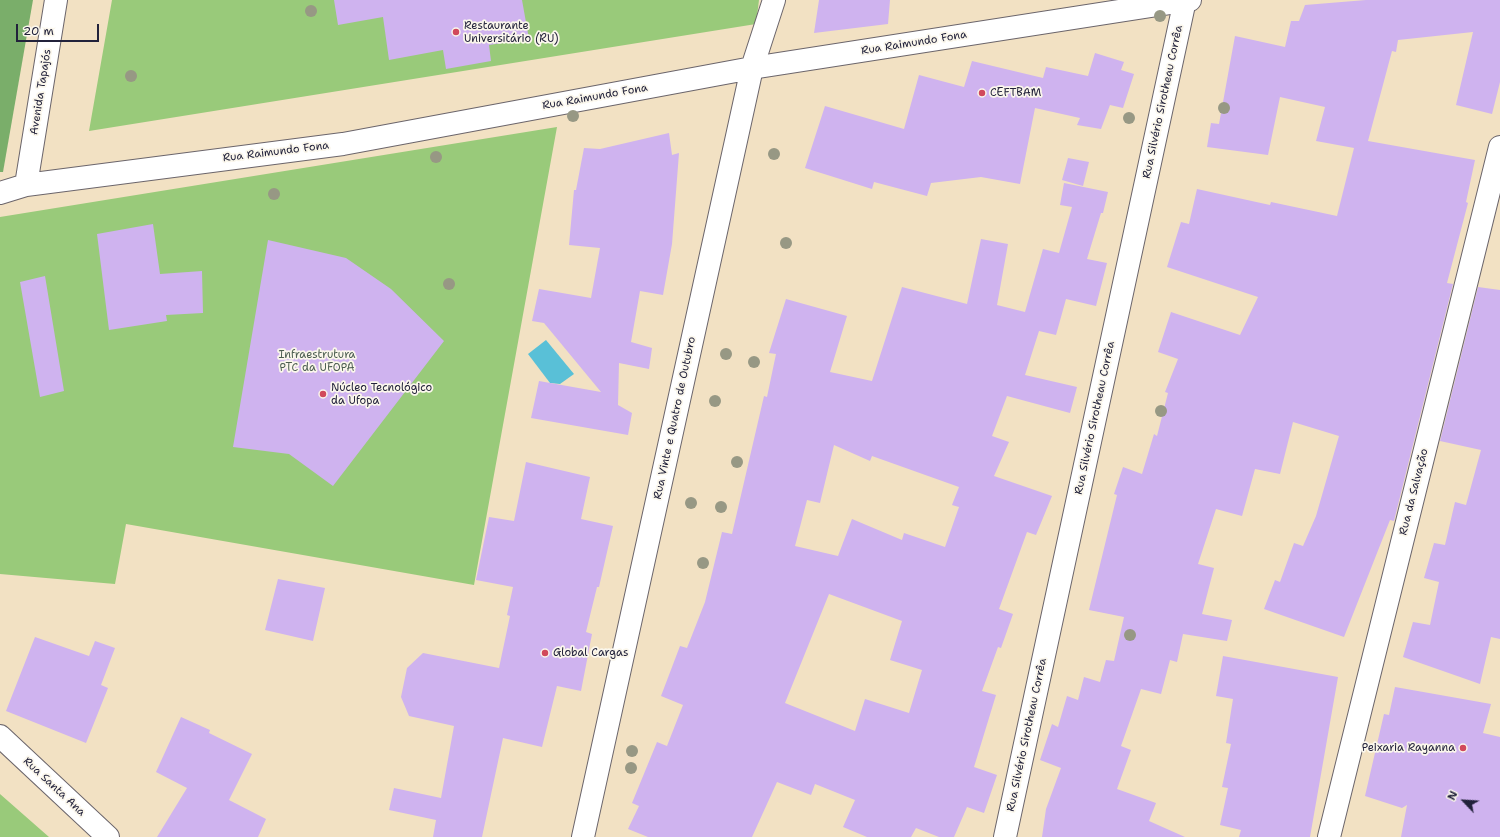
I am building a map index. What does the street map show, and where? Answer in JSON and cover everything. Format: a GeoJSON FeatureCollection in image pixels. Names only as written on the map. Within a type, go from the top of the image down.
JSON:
{"type":"FeatureCollection","features":[{"type":"Feature","properties":{"kind":"street","name":"Avenida Tapajós"},"geometry":{"type":"LineString","coordinates":[[26,185],[56,0]]}},
{"type":"Feature","properties":{"kind":"street","name":"Rua Vinte e Quatro de Outubro"},"geometry":{"type":"LineString","coordinates":[[583,837],[752,68],[774,0]]}},
{"type":"Feature","properties":{"kind":"street","name":"Rua Raimundo Fona"},"geometry":{"type":"LineString","coordinates":[[0,193],[26,185],[343,144],[752,68],[1187,0]]}},
{"type":"Feature","properties":{"kind":"street","name":"Rua Silvério Sirotheau Corrêa"},"geometry":{"type":"LineString","coordinates":[[1005,837],[1187,0]]}},
{"type":"Feature","properties":{"kind":"street","name":"Rua da Salvação"},"geometry":{"type":"LineString","coordinates":[[1328,837],[1500,147]]}},
{"type":"Feature","properties":{"kind":"street","name":"Rua Santa Ana"},"geometry":{"type":"LineString","coordinates":[[0,736],[108,837]]}},
{"type":"Feature","properties":{"kind":"green space"},"geometry":{"type":"Polygon","coordinates":[[[0,0],[33,0],[3,172],[0,172],[0,0]]]}},
{"type":"Feature","properties":{"kind":"green space"},"geometry":{"type":"Polygon","coordinates":[[[112,0],[759,0],[756,24],[89,131],[112,0]]]}},
{"type":"Feature","properties":{"kind":"green space","name":"Infraestrutura PTC da UFOPA"},"geometry":{"type":"Polygon","coordinates":[[[557,127],[474,585],[126,524],[115,584],[0,574],[0,217],[557,127]]]}},
{"type":"Feature","properties":{"kind":"green space"},"geometry":{"type":"Polygon","coordinates":[[[0,794],[49,837],[0,837],[0,794]]]}},
{"type":"Feature","properties":{"kind":"water"},"geometry":{"type":"Polygon","coordinates":[[[546,340],[574,374],[560,384],[550,383],[528,354],[546,340]]]}},
{"type":"Feature","properties":{"kind":"building","name":"Restaurante Universitário (RU)"},"geometry":{"type":"Polygon","coordinates":[[[334,0],[522,0],[529,39],[489,45],[491,61],[446,69],[443,50],[389,60],[383,17],[338,25],[334,0]]]}},
{"type":"Feature","properties":{"kind":"building"},"geometry":{"type":"Polygon","coordinates":[[[819,0],[890,0],[888,24],[814,33],[819,0]]]}},
{"type":"Feature","properties":{"kind":"building"},"geometry":{"type":"Polygon","coordinates":[[[1366,0],[1500,0],[1500,82],[1492,114],[1456,105],[1473,32],[1398,40],[1396,52],[1392,51],[1368,141],[1475,160],[1466,202],[1468,203],[1447,283],[1453,284],[1394,521],[1390,520],[1344,637],[1264,609],[1275,580],[1280,582],[1294,543],[1303,546],[1316,516],[1339,436],[1293,422],[1280,474],[1255,469],[1242,516],[1216,509],[1198,564],[1214,568],[1202,614],[1232,620],[1227,641],[1183,634],[1177,662],[1170,660],[1161,694],[1141,689],[1121,746],[1131,750],[1117,789],[1156,803],[1149,821],[1185,837],[1042,837],[1046,809],[1061,768],[1040,760],[1052,724],[1058,727],[1067,696],[1078,700],[1084,677],[1100,682],[1106,660],[1114,661],[1124,617],[1089,610],[1117,495],[1114,494],[1123,467],[1142,474],[1154,434],[1157,436],[1168,393],[1165,392],[1178,359],[1158,352],[1171,312],[1240,335],[1258,297],[1167,267],[1181,222],[1189,224],[1197,189],[1270,205],[1271,202],[1337,216],[1354,148],[1316,141],[1325,107],[1280,97],[1268,155],[1207,147],[1211,123],[1219,124],[1235,36],[1285,47],[1291,21],[1299,21],[1305,5],[1366,0]]]}},
{"type":"Feature","properties":{"kind":"building"},"geometry":{"type":"Polygon","coordinates":[[[1095,53],[1124,62],[1121,70],[1134,74],[1123,108],[1110,105],[1101,129],[1077,125],[1080,118],[1035,108],[1020,184],[981,177],[931,183],[927,196],[874,182],[872,189],[805,168],[825,106],[904,129],[919,75],[964,87],[972,61],[1043,78],[1046,67],[1088,76],[1095,53]]]}},
{"type":"Feature","properties":{"kind":"building"},"geometry":{"type":"Polygon","coordinates":[[[669,133],[672,155],[679,153],[672,244],[663,295],[640,291],[631,342],[652,348],[649,369],[619,363],[618,405],[632,413],[628,435],[531,418],[539,381],[601,392],[544,323],[532,321],[539,289],[591,298],[600,248],[569,245],[574,190],[576,190],[584,148],[600,149],[669,133]]]}},
{"type":"Feature","properties":{"kind":"building"},"geometry":{"type":"Polygon","coordinates":[[[1068,158],[1089,162],[1083,186],[1062,180],[1068,158]]]}},
{"type":"Feature","properties":{"kind":"building"},"geometry":{"type":"Polygon","coordinates":[[[1064,183],[1108,192],[1103,213],[1101,213],[1087,259],[1107,263],[1096,306],[1066,299],[1056,335],[1039,331],[1025,375],[1077,387],[1070,413],[1007,396],[992,436],[1009,442],[994,476],[1052,496],[1036,535],[1027,532],[999,609],[1013,614],[1001,648],[998,647],[982,691],[996,695],[974,767],[997,775],[984,813],[967,807],[954,837],[939,837],[916,828],[911,837],[867,837],[843,827],[855,800],[815,784],[811,795],[777,782],[752,837],[648,837],[628,829],[639,806],[632,803],[657,742],[667,746],[683,705],[661,696],[680,646],[687,648],[705,602],[722,532],[732,534],[764,396],[767,397],[776,354],[769,353],[786,299],[847,316],[830,372],[872,381],[902,287],[967,304],[981,239],[1008,244],[997,305],[1025,312],[1043,249],[1059,253],[1072,207],[1060,205],[1064,183]],[[834,445],[820,503],[807,500],[795,546],[838,556],[852,519],[902,540],[904,533],[945,547],[959,507],[952,505],[959,487],[872,456],[870,461],[834,445]],[[829,594],[785,703],[855,731],[865,699],[909,713],[922,670],[890,660],[902,621],[829,594]]]}},
{"type":"Feature","properties":{"kind":"building"},"geometry":{"type":"Polygon","coordinates":[[[153,224],[160,274],[202,271],[203,313],[166,315],[167,321],[109,330],[97,234],[153,224]]]}},
{"type":"Feature","properties":{"kind":"building","name":"Núcleo Tecnológico da Ufopa"},"geometry":{"type":"Polygon","coordinates":[[[268,240],[346,258],[391,289],[444,341],[333,486],[289,454],[233,447],[268,240]]]}},
{"type":"Feature","properties":{"kind":"building"},"geometry":{"type":"Polygon","coordinates":[[[45,276],[64,391],[40,397],[20,282],[45,276]]]}},
{"type":"Feature","properties":{"kind":"building"},"geometry":{"type":"Polygon","coordinates":[[[1478,287],[1500,290],[1500,639],[1491,637],[1480,684],[1403,657],[1413,622],[1430,625],[1439,582],[1424,578],[1434,543],[1445,545],[1455,502],[1466,505],[1481,450],[1440,441],[1478,287]]]}},
{"type":"Feature","properties":{"kind":"building"},"geometry":{"type":"Polygon","coordinates":[[[526,462],[590,477],[581,519],[613,526],[599,587],[597,587],[586,632],[592,634],[581,691],[557,686],[542,747],[503,738],[482,837],[433,837],[436,820],[389,810],[394,788],[441,798],[454,726],[409,716],[401,697],[407,668],[423,653],[499,668],[510,616],[507,615],[513,587],[476,580],[489,517],[514,521],[526,462]]]}},
{"type":"Feature","properties":{"kind":"building"},"geometry":{"type":"Polygon","coordinates":[[[278,579],[325,588],[313,641],[265,630],[278,579]]]}},
{"type":"Feature","properties":{"kind":"building"},"geometry":{"type":"Polygon","coordinates":[[[35,637],[89,656],[95,641],[115,648],[101,685],[108,688],[86,743],[6,711],[35,637]]]}},
{"type":"Feature","properties":{"kind":"building"},"geometry":{"type":"Polygon","coordinates":[[[1223,656],[1338,677],[1310,837],[1239,837],[1241,830],[1220,825],[1228,788],[1222,787],[1231,744],[1226,743],[1233,699],[1216,696],[1223,656]]]}},
{"type":"Feature","properties":{"kind":"building"},"geometry":{"type":"Polygon","coordinates":[[[1395,687],[1491,704],[1483,733],[1500,737],[1500,837],[1401,837],[1407,805],[1402,808],[1365,796],[1384,714],[1389,715],[1395,687]]]}},
{"type":"Feature","properties":{"kind":"building"},"geometry":{"type":"Polygon","coordinates":[[[181,717],[210,730],[209,733],[252,754],[229,800],[266,819],[258,837],[157,837],[187,788],[156,772],[181,717]]]}},
{"type":"Feature","properties":{"kind":"place","name":"Restaurante Universitário (RU)"},"geometry":{"type":"Point","coordinates":[456,32]}},
{"type":"Feature","properties":{"kind":"place","name":"CEFTBAM"},"geometry":{"type":"Point","coordinates":[982,93]}},
{"type":"Feature","properties":{"kind":"place","name":"Núcleo Tecnológico da Ufopa"},"geometry":{"type":"Point","coordinates":[323,394]}},
{"type":"Feature","properties":{"kind":"place","name":"Global Cargas"},"geometry":{"type":"Point","coordinates":[545,653]}},
{"type":"Feature","properties":{"kind":"place","name":"Peixaria Rayanna"},"geometry":{"type":"Point","coordinates":[1463,748]}}]}
